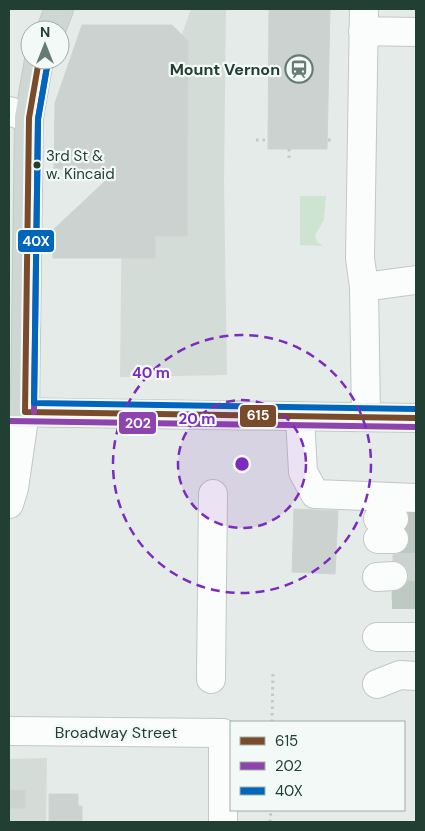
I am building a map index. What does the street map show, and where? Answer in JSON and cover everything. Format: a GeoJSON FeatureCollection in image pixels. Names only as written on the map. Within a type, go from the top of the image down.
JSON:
{"type":"FeatureCollection","features":[{"type":"Feature","properties":{"kind":"main road"},"geometry":{"type":"LineString","coordinates":[[35,70],[19,114],[17,412],[416,418]]}},
{"type":"Feature","properties":{"kind":"street"},"geometry":{"type":"LineString","coordinates":[[366,417],[364,286],[360,258],[364,20],[416,32]]}},
{"type":"Feature","properties":{"kind":"street"},"geometry":{"type":"LineString","coordinates":[[364,286],[416,280]]}},
{"type":"Feature","properties":{"kind":"street"},"geometry":{"type":"LineString","coordinates":[[9,504],[14,488],[17,412]]}},
{"type":"Feature","properties":{"kind":"street"},"geometry":{"type":"LineString","coordinates":[[300,417],[303,472],[316,494],[416,498]]}},
{"type":"Feature","properties":{"kind":"street"},"geometry":{"type":"LineString","coordinates":[[211,679],[213,494]]}},
{"type":"Feature","properties":{"kind":"street"},"geometry":{"type":"LineString","coordinates":[[376,637],[416,637]]}},
{"type":"Feature","properties":{"kind":"street"},"geometry":{"type":"LineString","coordinates":[[377,684],[400,675],[416,676]]}},
{"type":"Feature","properties":{"kind":"street","name":"Broadway Street"},"geometry":{"type":"LineString","coordinates":[[9,731],[223,733],[222,822]]}},
{"type":"Feature","properties":{"kind":"path"},"geometry":{"type":"LineString","coordinates":[[257,70],[269,70]]}},
{"type":"Feature","properties":{"kind":"path"},"geometry":{"type":"LineString","coordinates":[[256,140],[268,140]]}},
{"type":"Feature","properties":{"kind":"path"},"geometry":{"type":"LineString","coordinates":[[289,149],[289,161]]}},
{"type":"Feature","properties":{"kind":"path"},"geometry":{"type":"LineString","coordinates":[[272,672],[272,721]]}},
{"type":"Feature","properties":{"kind":"shaded area"},"geometry":{"type":"Polygon","coordinates":[[[191,9],[226,9],[224,181],[227,375],[120,377],[122,201],[191,9]]]}},
{"type":"Feature","properties":{"kind":"shaded area"},"geometry":{"type":"Polygon","coordinates":[[[47,758],[46,822],[9,822],[9,759],[47,758]]]}},
{"type":"Feature","properties":{"kind":"green space"},"geometry":{"type":"Polygon","coordinates":[[[300,196],[326,196],[324,220],[315,235],[317,242],[323,246],[300,245],[300,196]]]}},
{"type":"Feature","properties":{"kind":"building"},"geometry":{"type":"Polygon","coordinates":[[[269,9],[330,9],[327,149],[268,149],[269,9]]]}},
{"type":"Feature","properties":{"kind":"building"},"geometry":{"type":"Polygon","coordinates":[[[82,25],[172,25],[188,41],[187,236],[155,236],[155,258],[53,258],[53,230],[118,169],[54,169],[55,103],[66,70],[70,70],[70,60],[82,25]]]}},
{"type":"Feature","properties":{"kind":"building"},"geometry":{"type":"Polygon","coordinates":[[[294,509],[338,511],[335,574],[292,572],[294,509]]]}},
{"type":"Feature","properties":{"kind":"building"},"geometry":{"type":"Polygon","coordinates":[[[409,515],[416,516],[416,600],[392,600],[392,592],[402,589],[407,583],[409,576],[406,567],[400,562],[393,561],[393,555],[401,553],[408,546],[410,539],[405,529],[410,519],[409,515]]]}},
{"type":"Feature","properties":{"kind":"building"},"geometry":{"type":"Polygon","coordinates":[[[9,790],[25,791],[25,808],[9,808],[9,790]]]}},
{"type":"Feature","properties":{"kind":"building"},"geometry":{"type":"Polygon","coordinates":[[[49,794],[78,794],[78,806],[82,806],[82,822],[49,822],[49,794]]]}},
{"type":"Feature","properties":{"kind":"tunnel"},"geometry":{"type":"LineString","coordinates":[[394,519],[416,519]]}},
{"type":"Feature","properties":{"kind":"tunnel"},"geometry":{"type":"LineString","coordinates":[[394,539],[416,539]]}},
{"type":"Feature","properties":{"kind":"tunnel"},"geometry":{"type":"LineString","coordinates":[[392,595],[416,595]]}},
{"type":"Feature","properties":{"kind":"transit line","name":"615"},"geometry":{"type":"LineString","coordinates":[[25,412],[29,118],[37,70]]}},
{"type":"Feature","properties":{"kind":"transit line","name":"202"},"geometry":{"type":"LineString","coordinates":[[34,412],[38,119],[46,70]]}},
{"type":"Feature","properties":{"kind":"transit line","name":"40X"},"geometry":{"type":"LineString","coordinates":[[46,70],[38,119],[34,403],[416,409]]}},
{"type":"Feature","properties":{"kind":"transit line","name":"615"},"geometry":{"type":"LineString","coordinates":[[25,412],[416,418]]}},
{"type":"Feature","properties":{"kind":"transit line","name":"202"},"geometry":{"type":"LineString","coordinates":[[9,421],[416,427]]}},
{"type":"Feature","properties":{"kind":"place","name":"Mount Vernon"},"geometry":{"type":"Point","coordinates":[299,69]}},
{"type":"Feature","properties":{"kind":"place","name":"3rd St & w. Kincaid"},"geometry":{"type":"Point","coordinates":[37,165]}}]}
